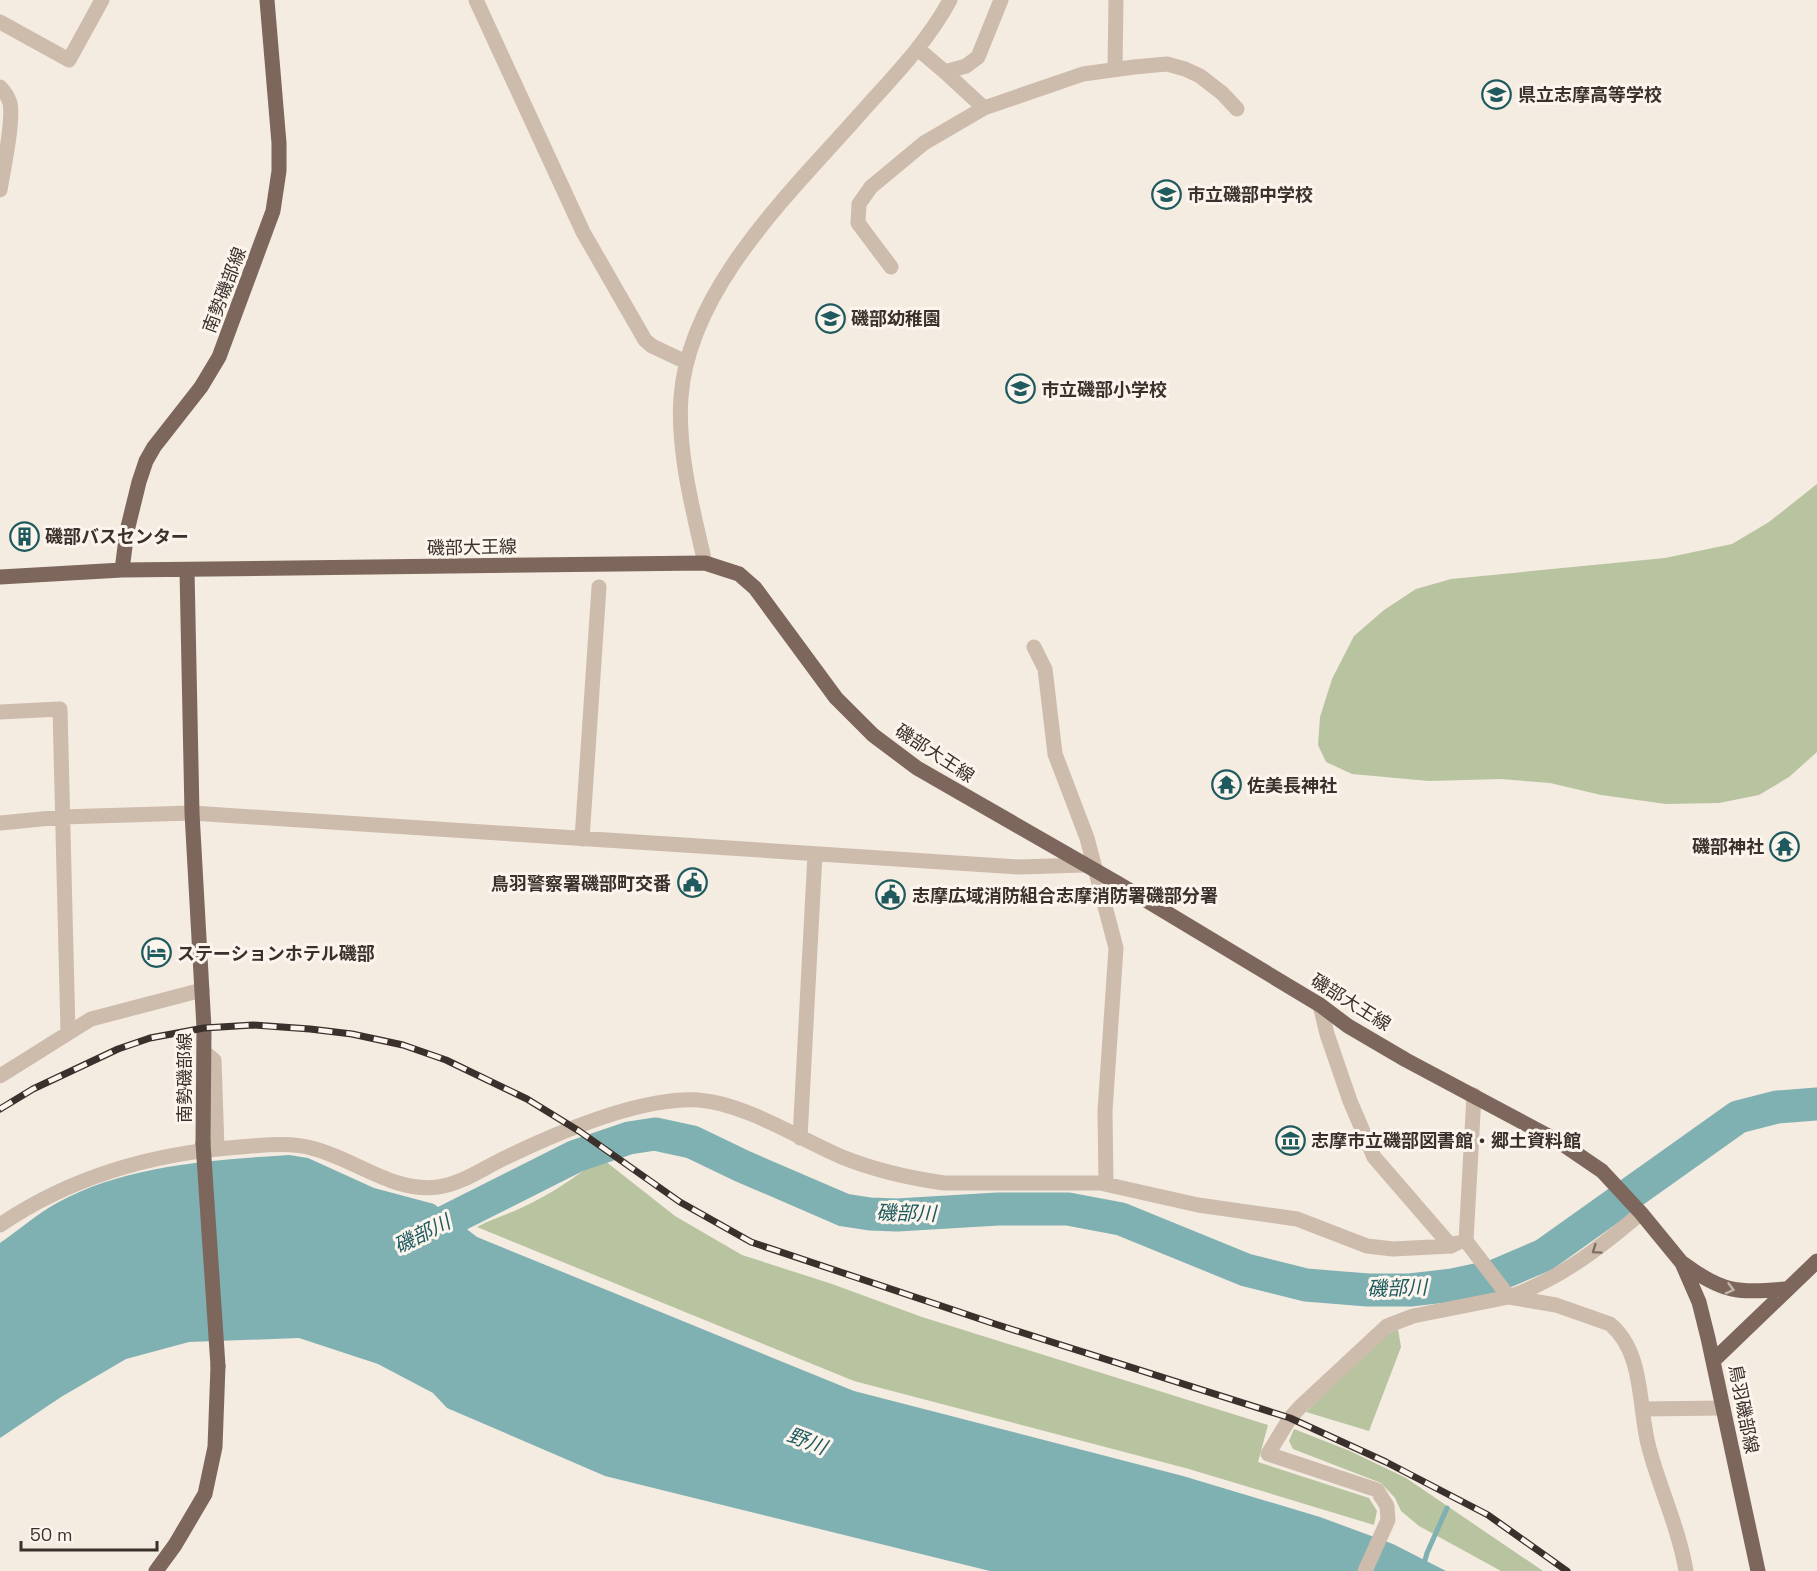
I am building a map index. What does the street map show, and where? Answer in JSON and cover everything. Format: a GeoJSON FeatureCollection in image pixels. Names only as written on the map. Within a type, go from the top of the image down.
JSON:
{"type":"FeatureCollection","features":[{"type":"Feature","properties":{"kind":"main road","name":"南勢磯部線"},"geometry":{"type":"LineString","coordinates":[[122,570],[128,531],[146,461],[154,447],[201,387],[219,357],[273,211],[279,171],[279,143],[267,0]]}},
{"type":"Feature","properties":{"kind":"main road","name":"磯部大王線"},"geometry":{"type":"LineString","coordinates":[[0,577],[122,570],[705,563],[731,570],[748,581],[836,698],[873,735],[917,768],[1320,1005],[1358,1031],[1558,1142],[1602,1171],[1683,1263],[1699,1302],[1714,1360]]}},
{"type":"Feature","properties":{"kind":"main road","name":"南勢磯部線"},"geometry":{"type":"LineString","coordinates":[[156,1571],[175,1545],[205,1494],[215,1447],[218,1366],[210,1146],[192,813],[187,570]]}},
{"type":"Feature","properties":{"kind":"main road","name":"鳥羽磯部線"},"geometry":{"type":"LineString","coordinates":[[1758,1571],[1714,1360],[1785,1289],[1817,1261]]}},
{"type":"Feature","properties":{"kind":"main road"},"geometry":{"type":"LineString","coordinates":[[1683,1263],[1710,1282],[1731,1290],[1750,1292],[1785,1289]]}},
{"type":"Feature","properties":{"kind":"street"},"geometry":{"type":"LineString","coordinates":[[0,21],[69,60],[102,0]]}},
{"type":"Feature","properties":{"kind":"street"},"geometry":{"type":"LineString","coordinates":[[476,0],[583,232],[639,330],[652,346],[686,362]]}},
{"type":"Feature","properties":{"kind":"street"},"geometry":{"type":"LineString","coordinates":[[705,563],[689,492],[681,398],[686,362],[696,333],[718,288],[764,222],[918,49],[950,0]]}},
{"type":"Feature","properties":{"kind":"street"},"geometry":{"type":"LineString","coordinates":[[945,72],[966,66],[978,57],[1001,0]]}},
{"type":"Feature","properties":{"kind":"street"},"geometry":{"type":"LineString","coordinates":[[1115,69],[1116,0]]}},
{"type":"Feature","properties":{"kind":"street"},"geometry":{"type":"LineString","coordinates":[[918,49],[984,108]]}},
{"type":"Feature","properties":{"kind":"street"},"geometry":{"type":"LineString","coordinates":[[891,267],[858,223],[859,204],[871,187],[924,143],[984,108],[1083,74],[1167,64],[1200,76],[1222,93],[1237,109]]}},
{"type":"Feature","properties":{"kind":"street"},"geometry":{"type":"LineString","coordinates":[[0,87],[6,93],[10,111],[0,190]]}},
{"type":"Feature","properties":{"kind":"street"},"geometry":{"type":"LineString","coordinates":[[582,839],[599,587]]}},
{"type":"Feature","properties":{"kind":"street"},"geometry":{"type":"LineString","coordinates":[[1034,647],[1046,675],[1055,754],[1087,838],[1090,868],[1116,948],[1105,1111],[1106,1183]]}},
{"type":"Feature","properties":{"kind":"street"},"geometry":{"type":"LineString","coordinates":[[0,712],[60,709],[68,1033]]}},
{"type":"Feature","properties":{"kind":"street"},"geometry":{"type":"LineString","coordinates":[[0,823],[62,817],[192,813],[1019,867],[1090,868]]}},
{"type":"Feature","properties":{"kind":"street"},"geometry":{"type":"LineString","coordinates":[[800,1138],[815,854]]}},
{"type":"Feature","properties":{"kind":"street"},"geometry":{"type":"LineString","coordinates":[[0,1076],[91,1019],[202,990]]}},
{"type":"Feature","properties":{"kind":"street"},"geometry":{"type":"LineString","coordinates":[[1320,1005],[1350,1101],[1374,1157],[1459,1243],[1479,1260],[1509,1297],[1556,1305],[1610,1324],[1617,1330],[1636,1370],[1641,1389],[1648,1448],[1686,1571]]}},
{"type":"Feature","properties":{"kind":"street"},"geometry":{"type":"LineString","coordinates":[[1459,1243],[1474,1095]]}},
{"type":"Feature","properties":{"kind":"street"},"geometry":{"type":"LineString","coordinates":[[0,1225],[43,1198],[98,1174],[210,1146],[302,1146],[326,1152],[392,1181],[426,1188],[452,1184],[509,1156],[591,1122],[636,1108],[681,1100],[716,1102],[744,1112],[844,1158],[899,1175],[944,1183],[1106,1183],[1198,1205],[1297,1219],[1367,1246],[1393,1249],[1459,1243]]}},
{"type":"Feature","properties":{"kind":"street"},"geometry":{"type":"LineString","coordinates":[[1365,1571],[1388,1520],[1387,1506],[1377,1490],[1268,1454],[1290,1418],[1387,1326],[1413,1316],[1509,1297],[1557,1276],[1606,1243],[1641,1213]]}},
{"type":"Feature","properties":{"kind":"street"},"geometry":{"type":"LineString","coordinates":[[1642,1409],[1723,1408]]}},
{"type":"Feature","properties":{"kind":"green space"},"geometry":{"type":"Polygon","coordinates":[[[1817,484],[1817,752],[1789,777],[1759,795],[1719,803],[1666,804],[1601,795],[1550,783],[1500,779],[1429,781],[1352,774],[1326,762],[1318,745],[1320,717],[1332,679],[1354,636],[1384,610],[1416,589],[1451,579],[1665,558],[1732,544],[1769,522],[1817,484]]]}},
{"type":"Feature","properties":{"kind":"green space"},"geometry":{"type":"Polygon","coordinates":[[[600,1157],[675,1216],[742,1255],[832,1284],[922,1317],[1268,1425],[1258,1462],[1369,1498],[1377,1511],[1374,1525],[1189,1469],[854,1381],[477,1227],[542,1198],[572,1179],[600,1157]]]}},
{"type":"Feature","properties":{"kind":"green space"},"geometry":{"type":"Polygon","coordinates":[[[1398,1329],[1401,1347],[1369,1431],[1306,1412],[1380,1338],[1398,1329]]]}},
{"type":"Feature","properties":{"kind":"green space"},"geometry":{"type":"Polygon","coordinates":[[[1294,1429],[1350,1451],[1406,1478],[1543,1571],[1501,1571],[1419,1526],[1401,1511],[1395,1498],[1381,1483],[1293,1449],[1289,1441],[1294,1429]]]}},
{"type":"Feature","properties":{"kind":"water","name":"野川"},"geometry":{"type":"Polygon","coordinates":[[[289,1155],[308,1158],[374,1188],[434,1204],[477,1237],[854,1391],[1183,1476],[1320,1517],[1393,1544],[1446,1571],[990,1571],[605,1476],[447,1408],[433,1393],[378,1364],[299,1338],[189,1342],[126,1359],[61,1397],[0,1438],[0,1243],[57,1203],[111,1180],[140,1172],[200,1162],[289,1155]]]}},
{"type":"Feature","properties":{"kind":"waterway","name":"磯部川"},"geometry":{"type":"LineString","coordinates":[[413,1238],[576,1156],[629,1138],[655,1134],[692,1142],[844,1210],[897,1215],[998,1209],[1068,1209],[1121,1219],[1246,1270],[1306,1285],[1368,1290],[1410,1290],[1453,1285],[1495,1276],[1544,1255],[1738,1117],[1777,1107],[1817,1104]]}},
{"type":"Feature","properties":{"kind":"waterway"},"geometry":{"type":"LineString","coordinates":[[1422,1571],[1427,1553],[1447,1508]]}},
{"type":"Feature","properties":{"kind":"railway"},"geometry":{"type":"LineString","coordinates":[[0,1109],[33,1089],[118,1049],[150,1038],[204,1028],[253,1025],[310,1029],[352,1034],[403,1045],[446,1060],[527,1099],[579,1131],[680,1202],[751,1242],[995,1324],[1290,1418],[1386,1462],[1488,1515],[1567,1571]]}},
{"type":"Feature","properties":{"kind":"place","name":"県立志摩高等学校"},"geometry":{"type":"Point","coordinates":[1497,94]}},
{"type":"Feature","properties":{"kind":"place","name":"市立磯部中学校"},"geometry":{"type":"Point","coordinates":[1166,194]}},
{"type":"Feature","properties":{"kind":"place","name":"磯部幼稚園"},"geometry":{"type":"Point","coordinates":[830,318]}},
{"type":"Feature","properties":{"kind":"place","name":"市立磯部小学校"},"geometry":{"type":"Point","coordinates":[1020,389]}},
{"type":"Feature","properties":{"kind":"place","name":"磯部バスセンター"},"geometry":{"type":"Point","coordinates":[24,536]}},
{"type":"Feature","properties":{"kind":"place","name":"佐美長神社"},"geometry":{"type":"Point","coordinates":[1226,785]}},
{"type":"Feature","properties":{"kind":"place","name":"磯部神社"},"geometry":{"type":"Point","coordinates":[1785,846]}},
{"type":"Feature","properties":{"kind":"place","name":"鳥羽警察署磯部町交番"},"geometry":{"type":"Point","coordinates":[692,883]}},
{"type":"Feature","properties":{"kind":"place","name":"志摩広域消防組合志摩消防署磯部分署"},"geometry":{"type":"Point","coordinates":[891,895]}},
{"type":"Feature","properties":{"kind":"place","name":"ステーションホテル磯部"},"geometry":{"type":"Point","coordinates":[156,953]}},
{"type":"Feature","properties":{"kind":"place","name":"志摩市立磯部図書館・郷土資料館"},"geometry":{"type":"Point","coordinates":[1290,1140]}}]}
